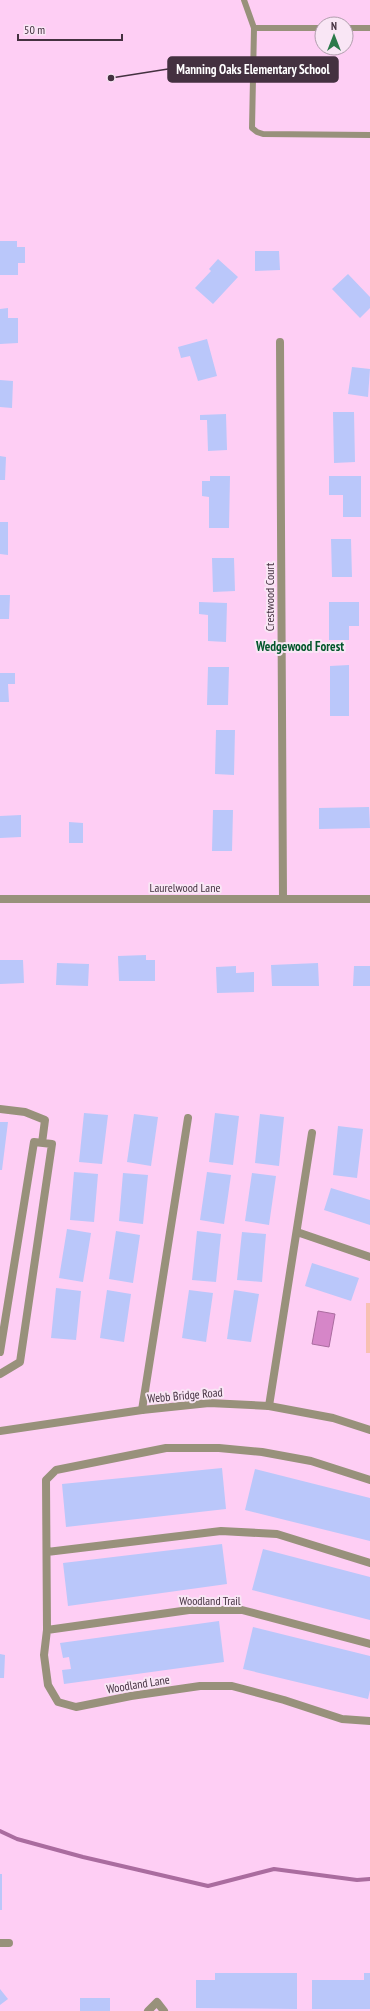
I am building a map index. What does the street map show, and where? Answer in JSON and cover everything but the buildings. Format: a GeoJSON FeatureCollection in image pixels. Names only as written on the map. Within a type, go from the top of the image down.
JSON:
{"type":"FeatureCollection","features":[{"type":"Feature","properties":{"kind":"street","name":"Crestwood Court"},"geometry":{"type":"LineString","coordinates":[[280,342],[283,899]]}},
{"type":"Feature","properties":{"kind":"street","name":"Laurelwood Lane"},"geometry":{"type":"LineString","coordinates":[[0,899],[370,899]]}},
{"type":"Feature","properties":{"kind":"street"},"geometry":{"type":"LineString","coordinates":[[0,1110],[25,1112],[45,1120],[42,1143]]}},
{"type":"Feature","properties":{"kind":"street"},"geometry":{"type":"LineString","coordinates":[[142,1410],[188,1118]]}},
{"type":"Feature","properties":{"kind":"street"},"geometry":{"type":"LineString","coordinates":[[269,1406],[312,1133]]}},
{"type":"Feature","properties":{"kind":"street"},"geometry":{"type":"LineString","coordinates":[[0,1352],[34,1142],[52,1144],[20,1362],[0,1374]]}},
{"type":"Feature","properties":{"kind":"street"},"geometry":{"type":"LineString","coordinates":[[297,1232],[370,1257]]}},
{"type":"Feature","properties":{"kind":"street","name":"Webb Bridge Road"},"geometry":{"type":"LineString","coordinates":[[0,1431],[142,1410],[209,1403],[269,1406],[333,1418],[370,1430]]}},
{"type":"Feature","properties":{"kind":"street","name":"Woodland Lane"},"geometry":{"type":"LineString","coordinates":[[370,1480],[311,1461],[262,1452],[219,1448],[166,1448],[56,1470],[46,1480],[47,1630],[44,1655],[48,1685],[58,1702],[76,1707],[131,1696],[200,1686],[232,1686],[284,1700],[342,1719],[370,1721]]}},
{"type":"Feature","properties":{"kind":"street"},"geometry":{"type":"LineString","coordinates":[[47,1552],[222,1530],[277,1534],[370,1563]]}},
{"type":"Feature","properties":{"kind":"street","name":"Woodland Trail"},"geometry":{"type":"LineString","coordinates":[[47,1630],[189,1610],[242,1610],[370,1644]]}},
{"type":"Feature","properties":{"kind":"street"},"geometry":{"type":"LineString","coordinates":[[0,1943],[9,1943]]}},
{"type":"Feature","properties":{"kind":"street"},"geometry":{"type":"LineString","coordinates":[[148,2011],[157,2002],[164,2011]]}},
{"type":"Feature","properties":{"kind":"lane"},"geometry":{"type":"LineString","coordinates":[[244,0],[254,28],[252,128],[256,132],[263,134],[370,135]]}},
{"type":"Feature","properties":{"kind":"lane"},"geometry":{"type":"LineString","coordinates":[[254,28],[314,28]]}},
{"type":"Feature","properties":{"kind":"lane"},"geometry":{"type":"LineString","coordinates":[[354,28],[370,28]]}},
{"type":"Feature","properties":{"kind":"shaded area"},"geometry":{"type":"Polygon","coordinates":[[[366,1303],[370,1303],[370,1353],[366,1353],[366,1303]]]}},
{"type":"Feature","properties":{"kind":"shaded area"},"geometry":{"type":"Polygon","coordinates":[[[318,1311],[335,1314],[329,1347],[312,1344],[318,1311]]]}},
{"type":"Feature","properties":{"kind":"waterway"},"geometry":{"type":"LineString","coordinates":[[0,1831],[17,1839],[83,1857],[208,1886],[274,1869],[357,1880],[370,1879]]}},
{"type":"Feature","properties":{"kind":"place","name":"Manning Oaks Elementary School"},"geometry":{"type":"Point","coordinates":[111,78]}},
{"type":"Feature","properties":{"kind":"district","name":"Wedgewood Forest"},"geometry":{"type":"Point","coordinates":[300,646]}}]}
